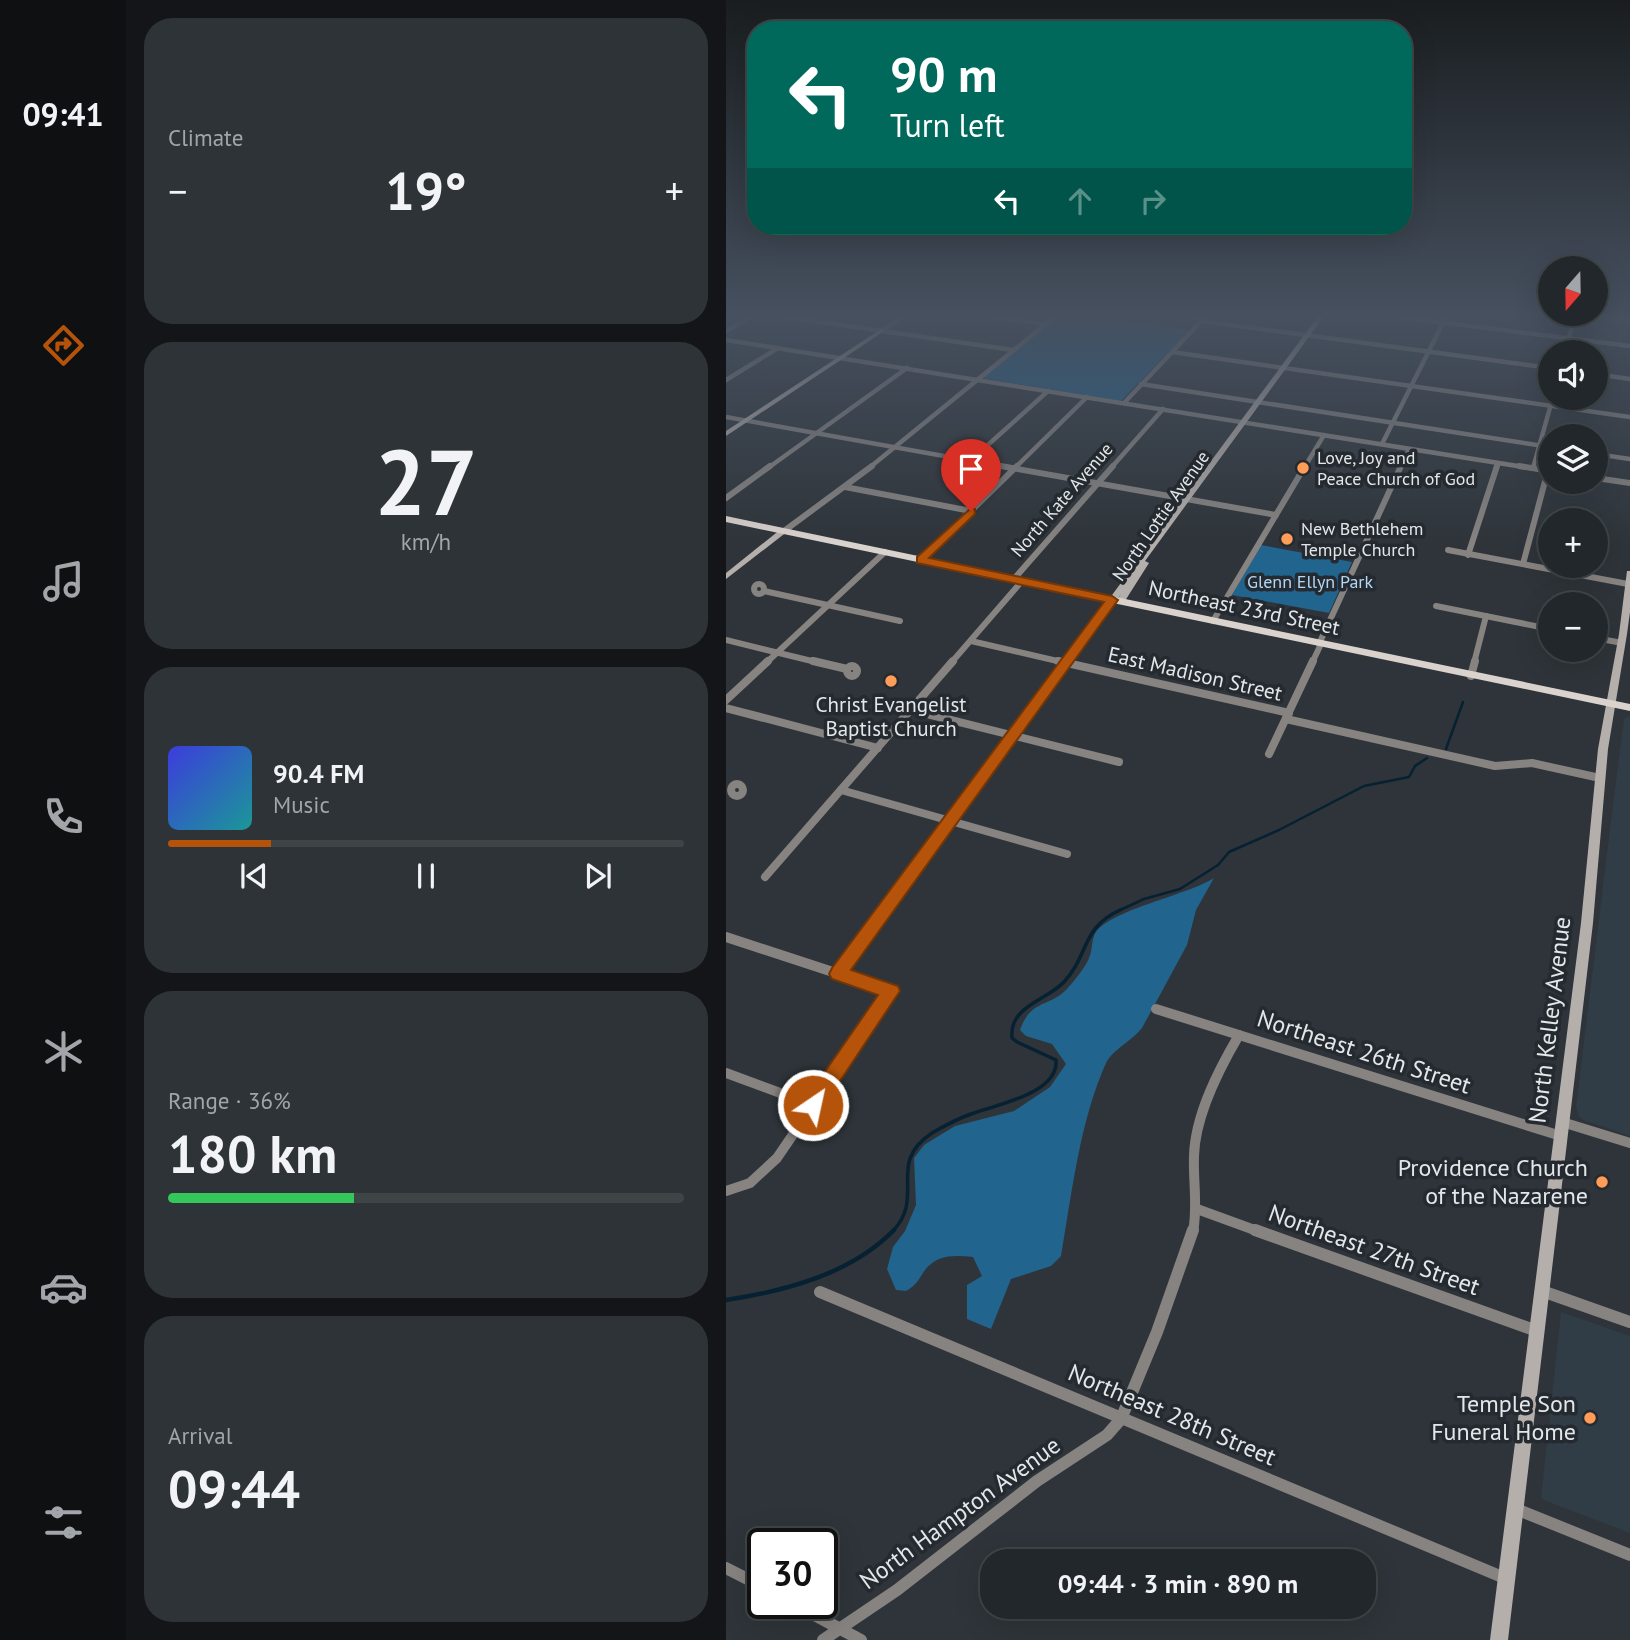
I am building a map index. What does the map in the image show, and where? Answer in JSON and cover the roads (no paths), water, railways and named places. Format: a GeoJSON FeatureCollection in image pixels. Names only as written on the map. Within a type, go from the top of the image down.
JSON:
{"type":"FeatureCollection","features":[{"type":"Feature","properties":{"kind":"main road"},"geometry":{"type":"LineString","coordinates":[[726,434],[790,392]]}},
{"type":"Feature","properties":{"kind":"main road","name":"North Lottie Avenue"},"geometry":{"type":"LineString","coordinates":[[1013,735],[1116,601],[1269,392]]}},
{"type":"Feature","properties":{"kind":"main road","name":"Northeast 23rd Street"},"geometry":{"type":"LineString","coordinates":[[726,519],[1630,708]]}},
{"type":"Feature","properties":{"kind":"main road"},"geometry":{"type":"LineString","coordinates":[[726,578],[784,531]]}},
{"type":"Feature","properties":{"kind":"main road","name":"North Kelley Avenue"},"geometry":{"type":"LineString","coordinates":[[1499,1640],[1587,923],[1600,778],[1621,643],[1627,630],[1630,573]]}},
{"type":"Feature","properties":{"kind":"street"},"geometry":{"type":"LineString","coordinates":[[726,498],[874,392]]}},
{"type":"Feature","properties":{"kind":"street"},"geometry":{"type":"LineString","coordinates":[[784,531],[963,392]]}},
{"type":"Feature","properties":{"kind":"street"},"geometry":{"type":"LineString","coordinates":[[970,461],[1047,392]]}},
{"type":"Feature","properties":{"kind":"street"},"geometry":{"type":"LineString","coordinates":[[1051,392],[1538,469]]}},
{"type":"Feature","properties":{"kind":"street"},"geometry":{"type":"LineString","coordinates":[[1124,403],[1134,392]]}},
{"type":"Feature","properties":{"kind":"street"},"geometry":{"type":"LineString","coordinates":[[1191,392],[1538,445]]}},
{"type":"Feature","properties":{"kind":"street"},"geometry":{"type":"LineString","coordinates":[[1382,444],[1408,392]]}},
{"type":"Feature","properties":{"kind":"street"},"geometry":{"type":"LineString","coordinates":[[1450,392],[1538,404]]}},
{"type":"Feature","properties":{"kind":"street"},"geometry":{"type":"LineString","coordinates":[[921,560],[1087,397]]}},
{"type":"Feature","properties":{"kind":"street","name":"North Kate Avenue"},"geometry":{"type":"LineString","coordinates":[[765,877],[972,641],[1018,580],[1163,409]]}},
{"type":"Feature","properties":{"kind":"street"},"geometry":{"type":"LineString","coordinates":[[1580,410],[1630,417]]}},
{"type":"Feature","properties":{"kind":"street"},"geometry":{"type":"LineString","coordinates":[[726,417],[1276,515]]}},
{"type":"Feature","properties":{"kind":"street"},"geometry":{"type":"LineString","coordinates":[[1212,621],[1324,435]]}},
{"type":"Feature","properties":{"kind":"street"},"geometry":{"type":"LineString","coordinates":[[1269,754],[1409,449]]}},
{"type":"Feature","properties":{"kind":"street"},"geometry":{"type":"LineString","coordinates":[[1533,468],[1538,452]]}},
{"type":"Feature","properties":{"kind":"street"},"geometry":{"type":"LineString","coordinates":[[1608,456],[1630,459]]}},
{"type":"Feature","properties":{"kind":"street"},"geometry":{"type":"LineString","coordinates":[[1468,555],[1498,463]]}},
{"type":"Feature","properties":{"kind":"street"},"geometry":{"type":"LineString","coordinates":[[1608,480],[1630,484]]}},
{"type":"Feature","properties":{"kind":"street"},"geometry":{"type":"LineString","coordinates":[[845,486],[971,511]]}},
{"type":"Feature","properties":{"kind":"street"},"geometry":{"type":"LineString","coordinates":[[1523,564],[1543,494]]}},
{"type":"Feature","properties":{"kind":"street"},"geometry":{"type":"LineString","coordinates":[[1448,550],[1628,584]]}},
{"type":"Feature","properties":{"kind":"street"},"geometry":{"type":"LineString","coordinates":[[726,700],[885,552]]}},
{"type":"Feature","properties":{"kind":"street"},"geometry":{"type":"LineString","coordinates":[[764,591],[900,621]]}},
{"type":"Feature","properties":{"kind":"street"},"geometry":{"type":"LineString","coordinates":[[1436,606],[1538,627]]}},
{"type":"Feature","properties":{"kind":"street"},"geometry":{"type":"LineString","coordinates":[[1471,676],[1486,616]]}},
{"type":"Feature","properties":{"kind":"street"},"geometry":{"type":"LineString","coordinates":[[726,640],[847,669]]}},
{"type":"Feature","properties":{"kind":"street"},"geometry":{"type":"LineString","coordinates":[[1608,640],[1621,643]]}},
{"type":"Feature","properties":{"kind":"street","name":"East Madison Street"},"geometry":{"type":"LineString","coordinates":[[972,641],[1486,764],[1506,766],[1532,763],[1600,778]]}},
{"type":"Feature","properties":{"kind":"street"},"geometry":{"type":"LineString","coordinates":[[726,708],[878,748]]}},
{"type":"Feature","properties":{"kind":"street"},"geometry":{"type":"LineString","coordinates":[[911,710],[1119,762]]}},
{"type":"Feature","properties":{"kind":"street","name":"North Lottie Avenue"},"geometry":{"type":"LineString","coordinates":[[838,974],[1013,735]]}},
{"type":"Feature","properties":{"kind":"street"},"geometry":{"type":"LineString","coordinates":[[841,790],[1067,853]]}},
{"type":"Feature","properties":{"kind":"street"},"geometry":{"type":"LineString","coordinates":[[726,937],[891,991],[765,1172],[750,1183],[726,1191]]}},
{"type":"Feature","properties":{"kind":"street","name":"Northeast 26th Street"},"geometry":{"type":"LineString","coordinates":[[1156,1009],[1561,1129],[1630,1143]]}},
{"type":"Feature","properties":{"kind":"street"},"geometry":{"type":"LineString","coordinates":[[1121,1419],[1193,1231],[1197,1209],[1193,1174],[1198,1134],[1215,1077],[1239,1035]]}},
{"type":"Feature","properties":{"kind":"street"},"geometry":{"type":"LineString","coordinates":[[726,1073],[813,1105]]}},
{"type":"Feature","properties":{"kind":"street","name":"Northeast 27th Street"},"geometry":{"type":"LineString","coordinates":[[1197,1209],[1537,1331]]}},
{"type":"Feature","properties":{"kind":"street"},"geometry":{"type":"LineString","coordinates":[[1542,1291],[1630,1322]]}},
{"type":"Feature","properties":{"kind":"street","name":"Northeast 28th Street"},"geometry":{"type":"LineString","coordinates":[[820,1292],[1507,1580]]}},
{"type":"Feature","properties":{"kind":"street","name":"North Hampton Avenue"},"geometry":{"type":"LineString","coordinates":[[823,1640],[896,1590],[1037,1481],[1106,1435],[1121,1419]]}},
{"type":"Feature","properties":{"kind":"street"},"geometry":{"type":"LineString","coordinates":[[1514,1509],[1630,1555]]}},
{"type":"Feature","properties":{"kind":"street"},"geometry":{"type":"LineString","coordinates":[[726,1568],[747,1579]]}},
{"type":"Feature","properties":{"kind":"street"},"geometry":{"type":"LineString","coordinates":[[821,1619],[861,1640]]}},
{"type":"Feature","properties":{"kind":"waterway"},"geometry":{"type":"LineString","coordinates":[[1446,749],[1463,702]]}},
{"type":"Feature","properties":{"kind":"waterway"},"geometry":{"type":"LineString","coordinates":[[1118,911],[1144,899],[1180,889],[1218,865],[1229,852],[1279,830],[1364,786],[1409,777],[1415,766],[1427,758]]}},
{"type":"Feature","properties":{"kind":"waterway"},"geometry":{"type":"LineString","coordinates":[[893,1231],[902,1219],[906,1206],[908,1168],[918,1145],[932,1133],[951,1123],[1009,1102],[1047,1082],[1054,1072],[1056,1060],[1012,1038],[1016,1018],[1064,982],[1098,925],[1118,911]]}},
{"type":"Feature","properties":{"kind":"waterway"},"geometry":{"type":"LineString","coordinates":[[726,1300],[794,1285],[838,1269],[877,1245],[893,1231]]}},
{"type":"Feature","properties":{"kind":"place","name":"Love, Joy and Peace Church of God"},"geometry":{"type":"Point","coordinates":[1303,468]}},
{"type":"Feature","properties":{"kind":"place","name":"New Bethlehem Temple Church"},"geometry":{"type":"Point","coordinates":[1287,539]}},
{"type":"Feature","properties":{"kind":"place","name":"Christ Evangelist Baptist Church"},"geometry":{"type":"Point","coordinates":[891,681]}},
{"type":"Feature","properties":{"kind":"place","name":"Providence Church of the Nazarene"},"geometry":{"type":"Point","coordinates":[1602,1182]}},
{"type":"Feature","properties":{"kind":"place","name":"Temple Son Funeral Home"},"geometry":{"type":"Point","coordinates":[1590,1418]}},
{"type":"Feature","properties":{"kind":"park label","name":"Glenn Ellyn Park"},"geometry":{"type":"Point","coordinates":[1310,582]}}]}
